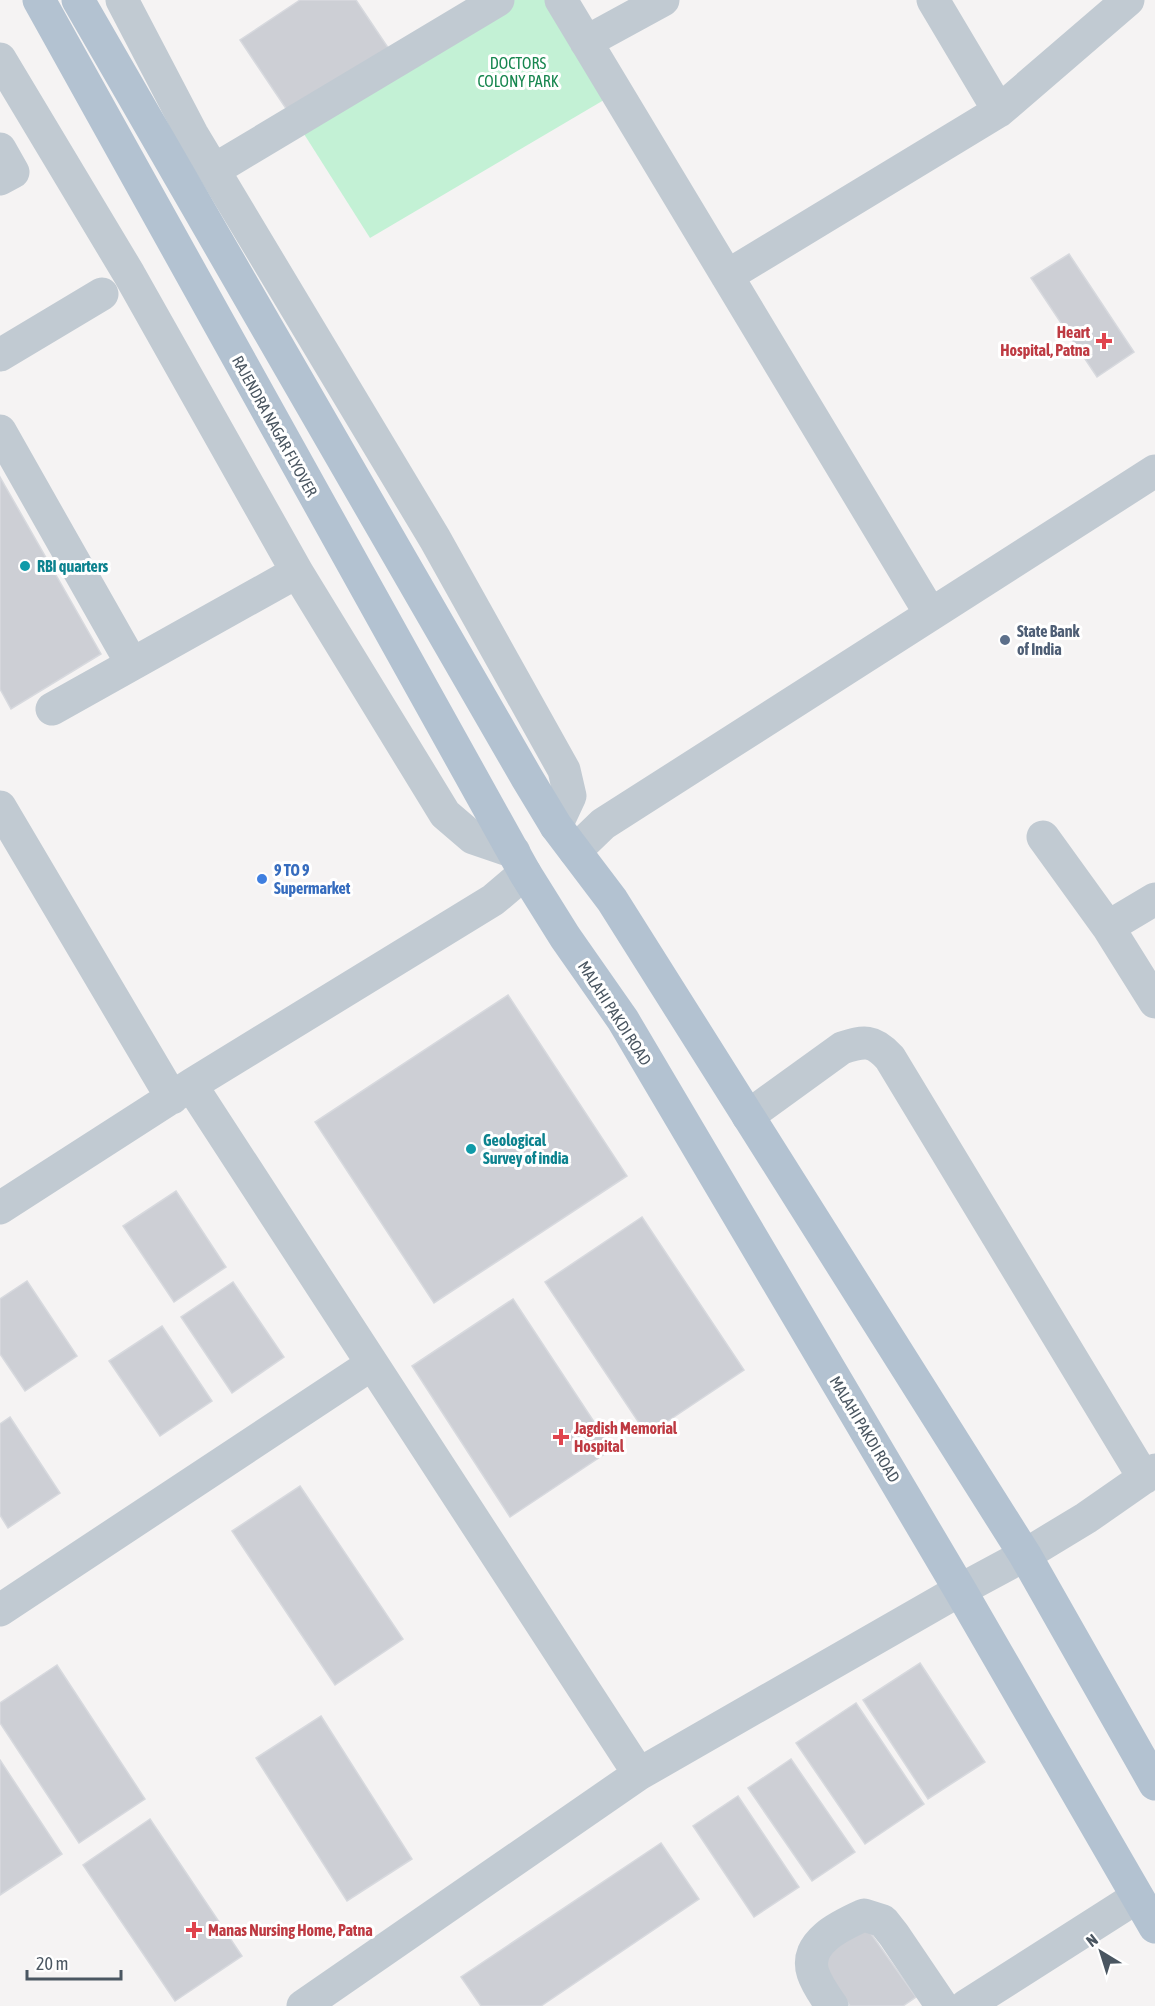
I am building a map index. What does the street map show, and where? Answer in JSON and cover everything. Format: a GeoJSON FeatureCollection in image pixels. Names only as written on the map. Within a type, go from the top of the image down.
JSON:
{"type":"FeatureCollection","features":[{"type":"Feature","properties":{"kind":"main road","name":"RAJENDRA NAGAR FLYOVER"},"geometry":{"type":"LineString","coordinates":[[39,0],[519,862]]}},
{"type":"Feature","properties":{"kind":"main road"},"geometry":{"type":"LineString","coordinates":[[78,0],[527,778],[566,838],[612,900],[1025,1555],[1155,1784]]}},
{"type":"Feature","properties":{"kind":"main road","name":"MALAHI PAKDI ROAD"},"geometry":{"type":"LineString","coordinates":[[519,862],[565,937],[623,1020],[960,1590],[1155,1927]]}},
{"type":"Feature","properties":{"kind":"street"},"geometry":{"type":"LineString","coordinates":[[122,0],[192,134],[435,539],[564,770],[570,796],[566,838],[603,824],[1155,471]]}},
{"type":"Feature","properties":{"kind":"street"},"geometry":{"type":"LineString","coordinates":[[214,170],[498,0]]}},
{"type":"Feature","properties":{"kind":"street"},"geometry":{"type":"LineString","coordinates":[[561,0],[930,614]]}},
{"type":"Feature","properties":{"kind":"street"},"geometry":{"type":"LineString","coordinates":[[586,42],[663,0]]}},
{"type":"Feature","properties":{"kind":"street"},"geometry":{"type":"LineString","coordinates":[[933,0],[999,111]]}},
{"type":"Feature","properties":{"kind":"street"},"geometry":{"type":"LineString","coordinates":[[727,276],[999,111],[1128,0]]}},
{"type":"Feature","properties":{"kind":"street"},"geometry":{"type":"LineString","coordinates":[[0,59],[129,274],[297,572],[445,814],[473,838],[519,862],[493,900],[182,1091],[0,1208]]}},
{"type":"Feature","properties":{"kind":"street"},"geometry":{"type":"LineString","coordinates":[[0,149],[13,172],[0,180]]}},
{"type":"Feature","properties":{"kind":"street"},"geometry":{"type":"LineString","coordinates":[[0,355],[102,294]]}},
{"type":"Feature","properties":{"kind":"street"},"geometry":{"type":"LineString","coordinates":[[0,431],[132,664]]}},
{"type":"Feature","properties":{"kind":"street"},"geometry":{"type":"LineString","coordinates":[[52,710],[297,572]]}},
{"type":"Feature","properties":{"kind":"street"},"geometry":{"type":"LineString","coordinates":[[0,807],[182,1091],[372,1364],[639,1774]]}},
{"type":"Feature","properties":{"kind":"street"},"geometry":{"type":"LineString","coordinates":[[1043,837],[1108,927],[1155,1002]]}},
{"type":"Feature","properties":{"kind":"street"},"geometry":{"type":"LineString","coordinates":[[1108,927],[1155,899]]}},
{"type":"Feature","properties":{"kind":"street"},"geometry":{"type":"LineString","coordinates":[[303,2006],[639,1774],[1025,1555],[1086,1518],[1150,1474],[896,1068],[881,1048],[870,1043],[859,1043],[842,1048],[748,1116]]}},
{"type":"Feature","properties":{"kind":"street"},"geometry":{"type":"LineString","coordinates":[[0,1610],[372,1364]]}},
{"type":"Feature","properties":{"kind":"street"},"geometry":{"type":"LineString","coordinates":[[966,2006],[1137,1897]]}},
{"type":"Feature","properties":{"kind":"street"},"geometry":{"type":"LineString","coordinates":[[832,2006],[819,1987],[812,1971],[813,1950],[834,1929],[864,1915],[883,1921],[942,2006]]}},
{"type":"Feature","properties":{"kind":"green space","name":"DOCTORS COLONY PARK"},"geometry":{"type":"Polygon","coordinates":[[[503,0],[559,0],[609,97],[370,238],[304,134],[503,0]]]}},
{"type":"Feature","properties":{"kind":"building"},"geometry":{"type":"Polygon","coordinates":[[[300,0],[356,0],[391,52],[293,119],[240,40],[300,0]]]}},
{"type":"Feature","properties":{"kind":"building"},"geometry":{"type":"Polygon","coordinates":[[[1069,254],[1134,352],[1097,377],[1031,278],[1069,254]]]}},
{"type":"Feature","properties":{"kind":"building","name":"RBI quarters"},"geometry":{"type":"Polygon","coordinates":[[[0,477],[101,654],[11,709],[0,689],[0,477]]]}},
{"type":"Feature","properties":{"kind":"building","name":"Geological Survey of india"},"geometry":{"type":"Polygon","coordinates":[[[508,995],[627,1176],[434,1303],[315,1122],[508,995]]]}},
{"type":"Feature","properties":{"kind":"building"},"geometry":{"type":"Polygon","coordinates":[[[176,1191],[226,1267],[174,1302],[123,1226],[176,1191]]]}},
{"type":"Feature","properties":{"kind":"building"},"geometry":{"type":"Polygon","coordinates":[[[642,1217],[744,1370],[647,1435],[545,1282],[642,1217]]]}},
{"type":"Feature","properties":{"kind":"building"},"geometry":{"type":"Polygon","coordinates":[[[27,1281],[77,1356],[25,1391],[0,1354],[0,1299],[27,1281]]]}},
{"type":"Feature","properties":{"kind":"building"},"geometry":{"type":"Polygon","coordinates":[[[233,1282],[284,1357],[232,1393],[181,1317],[233,1282]]]}},
{"type":"Feature","properties":{"kind":"building"},"geometry":{"type":"Polygon","coordinates":[[[513,1299],[612,1449],[510,1517],[412,1366],[513,1299]]]}},
{"type":"Feature","properties":{"kind":"building"},"geometry":{"type":"Polygon","coordinates":[[[162,1326],[212,1401],[160,1436],[109,1361],[162,1326]]]}},
{"type":"Feature","properties":{"kind":"building"},"geometry":{"type":"Polygon","coordinates":[[[10,1417],[60,1493],[8,1528],[0,1515],[0,1424],[10,1417]]]}},
{"type":"Feature","properties":{"kind":"building"},"geometry":{"type":"Polygon","coordinates":[[[300,1486],[403,1639],[335,1685],[232,1531],[300,1486]]]}},
{"type":"Feature","properties":{"kind":"building"},"geometry":{"type":"Polygon","coordinates":[[[920,1663],[985,1762],[928,1799],[863,1700],[920,1663]]]}},
{"type":"Feature","properties":{"kind":"building"},"geometry":{"type":"Polygon","coordinates":[[[57,1665],[145,1799],[79,1843],[0,1723],[0,1703],[57,1665]]]}},
{"type":"Feature","properties":{"kind":"building"},"geometry":{"type":"Polygon","coordinates":[[[856,1703],[924,1804],[865,1844],[796,1743],[856,1703]]]}},
{"type":"Feature","properties":{"kind":"building"},"geometry":{"type":"Polygon","coordinates":[[[321,1716],[412,1859],[347,1901],[256,1758],[321,1716]]]}},
{"type":"Feature","properties":{"kind":"building"},"geometry":{"type":"Polygon","coordinates":[[[791,1759],[855,1852],[812,1881],[748,1788],[791,1759]]]}},
{"type":"Feature","properties":{"kind":"building"},"geometry":{"type":"Polygon","coordinates":[[[0,1760],[62,1854],[0,1895],[0,1760]]]}},
{"type":"Feature","properties":{"kind":"building"},"geometry":{"type":"Polygon","coordinates":[[[738,1796],[799,1887],[754,1917],[693,1826],[738,1796]]]}},
{"type":"Feature","properties":{"kind":"building"},"geometry":{"type":"Polygon","coordinates":[[[150,1819],[242,1956],[175,2001],[83,1865],[150,1819]]]}},
{"type":"Feature","properties":{"kind":"building"},"geometry":{"type":"Polygon","coordinates":[[[661,1843],[699,1899],[541,2006],[481,2006],[461,1977],[661,1843]]]}},
{"type":"Feature","properties":{"kind":"building"},"geometry":{"type":"Polygon","coordinates":[[[864,1924],[916,1997],[903,2006],[850,2006],[816,1958],[864,1924]]]}},
{"type":"Feature","properties":{"kind":"place","name":"Heart Hospital, Patna"},"geometry":{"type":"Point","coordinates":[1104,341]}},
{"type":"Feature","properties":{"kind":"place","name":"RBI quarters"},"geometry":{"type":"Point","coordinates":[25,566]}},
{"type":"Feature","properties":{"kind":"place","name":"State Bank of India"},"geometry":{"type":"Point","coordinates":[1005,640]}},
{"type":"Feature","properties":{"kind":"place","name":"9 TO 9 Supermarket"},"geometry":{"type":"Point","coordinates":[262,879]}},
{"type":"Feature","properties":{"kind":"place","name":"Geological Survey of india"},"geometry":{"type":"Point","coordinates":[471,1149]}},
{"type":"Feature","properties":{"kind":"place","name":"Jagdish Memorial Hospital"},"geometry":{"type":"Point","coordinates":[561,1437]}},
{"type":"Feature","properties":{"kind":"place","name":"Manas Nursing Home, Patna"},"geometry":{"type":"Point","coordinates":[194,1930]}}]}
